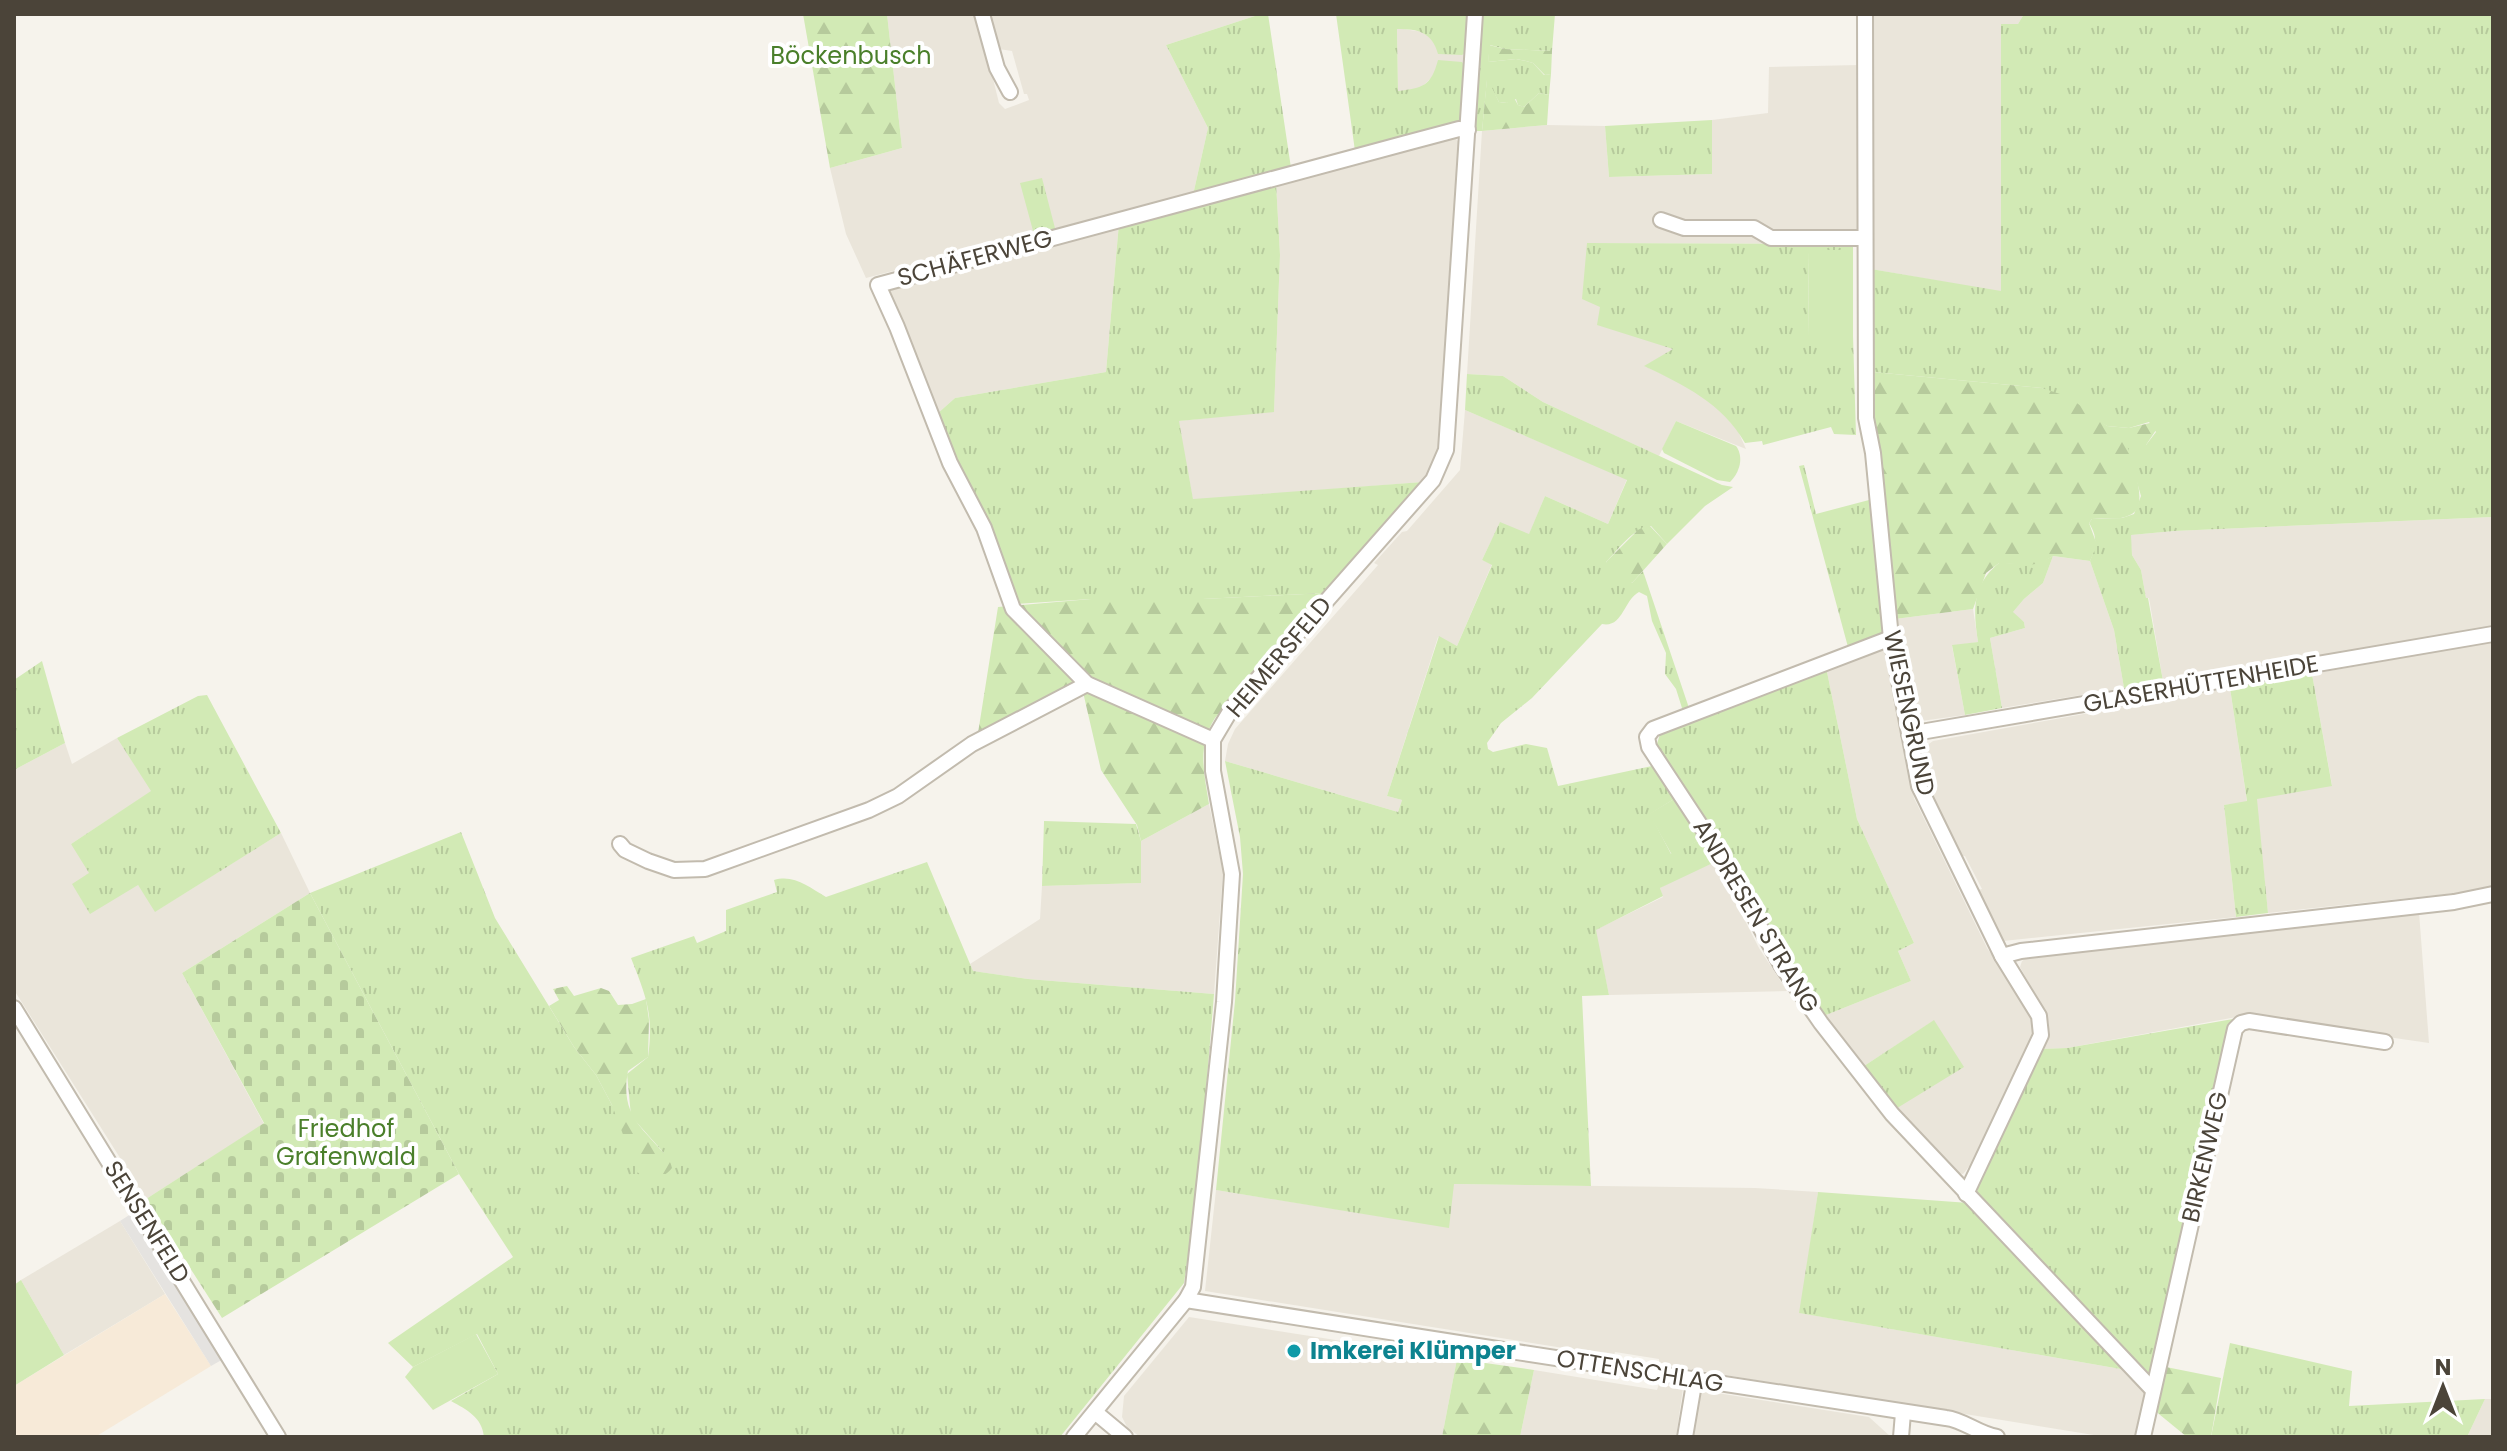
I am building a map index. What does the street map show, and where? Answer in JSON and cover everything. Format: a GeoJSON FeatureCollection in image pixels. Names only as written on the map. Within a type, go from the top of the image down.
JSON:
{"type":"FeatureCollection","features":[{"type":"Feature","properties":{"kind":"street"},"geometry":{"type":"LineString","coordinates":[[982,14],[997,68],[1010,92]]}},
{"type":"Feature","properties":{"kind":"street","name":"HEIMERSFELD"},"geometry":{"type":"LineString","coordinates":[[1074,1437],[1186,1300],[1194,1276],[1224,1002],[1232,874],[1213,771],[1213,740],[1232,708],[1424,491],[1443,462],[1448,438],[1475,14]]}},
{"type":"Feature","properties":{"kind":"street","name":"WIESENGRUND"},"geometry":{"type":"LineString","coordinates":[[1865,14],[1866,418],[1873,453],[1891,638],[1919,786],[2002,956],[2039,1016],[2041,1035],[1966,1194]]}},
{"type":"Feature","properties":{"kind":"street","name":"SCHÄFERWEG"},"geometry":{"type":"LineString","coordinates":[[1213,740],[1087,684],[1013,609],[984,528],[950,463],[878,285],[1459,129],[1468,130]]}},
{"type":"Feature","properties":{"kind":"street"},"geometry":{"type":"LineString","coordinates":[[1661,220],[1684,228],[1754,228],[1771,238],[1865,238]]}},
{"type":"Feature","properties":{"kind":"street","name":"GLASERHÜTTENHEIDE"},"geometry":{"type":"LineString","coordinates":[[1909,734],[2493,634]]}},
{"type":"Feature","properties":{"kind":"street","name":"ANDRESEN STRANG"},"geometry":{"type":"LineString","coordinates":[[1891,638],[1653,729],[1647,737],[1649,747],[1722,858],[1781,965],[1821,1023],[1892,1114],[2152,1389]]}},
{"type":"Feature","properties":{"kind":"street"},"geometry":{"type":"LineString","coordinates":[[620,844],[648,861],[674,870],[705,869],[869,810],[898,796],[972,744],[1087,684]]}},
{"type":"Feature","properties":{"kind":"street"},"geometry":{"type":"LineString","coordinates":[[2002,956],[2021,951],[2454,902],[2493,894]]}},
{"type":"Feature","properties":{"kind":"street","name":"SENSENFELD"},"geometry":{"type":"LineString","coordinates":[[14,1008],[278,1437]]}},
{"type":"Feature","properties":{"kind":"street","name":"BIRKENWEG"},"geometry":{"type":"LineString","coordinates":[[2143,1437],[2237,1025],[2249,1021],[2385,1042]]}},
{"type":"Feature","properties":{"kind":"street","name":"OTTENSCHLAG"},"geometry":{"type":"LineString","coordinates":[[1186,1300],[1951,1418],[1981,1434],[1997,1437]]}},
{"type":"Feature","properties":{"kind":"street"},"geometry":{"type":"LineString","coordinates":[[1685,1437],[1695,1378]]}},
{"type":"Feature","properties":{"kind":"street"},"geometry":{"type":"LineString","coordinates":[[1095,1412],[1125,1437]]}},
{"type":"Feature","properties":{"kind":"street"},"geometry":{"type":"LineString","coordinates":[[1901,1437],[1903,1413]]}},
{"type":"Feature","properties":{"kind":"shaded area"},"geometry":{"type":"Polygon","coordinates":[[[887,14],[977,14],[999,103],[1005,109],[1029,100],[1024,94],[1012,51],[999,49],[988,14],[1261,14],[1166,45],[1208,128],[1193,195],[936,264],[935,260],[866,278],[846,234],[830,168],[902,148],[887,14]]]}},
{"type":"Feature","properties":{"kind":"shaded area"},"geometry":{"type":"Polygon","coordinates":[[[1873,14],[2024,14],[2018,24],[2001,25],[2001,292],[1871,269],[1873,14]]]}},
{"type":"Feature","properties":{"kind":"shaded area"},"geometry":{"type":"Polygon","coordinates":[[[1397,28],[1423,32],[1435,42],[1466,52],[1465,67],[1433,76],[1421,88],[1398,92],[1397,28]]]}},
{"type":"Feature","properties":{"kind":"shaded area"},"geometry":{"type":"Polygon","coordinates":[[[1859,65],[1857,244],[1588,243],[1600,307],[1674,349],[1645,366],[1689,387],[1719,409],[1738,431],[1746,449],[1676,421],[1659,456],[1543,402],[1503,376],[1467,374],[1482,131],[1547,125],[1605,126],[1609,177],[1712,174],[1712,120],[1768,113],[1769,67],[1859,65]]]}},
{"type":"Feature","properties":{"kind":"shaded area"},"geometry":{"type":"Polygon","coordinates":[[[1454,137],[1461,144],[1442,439],[1436,462],[1423,482],[1193,500],[1178,421],[1274,411],[1280,255],[1276,182],[1454,137]]]}},
{"type":"Feature","properties":{"kind":"shaded area"},"geometry":{"type":"Polygon","coordinates":[[[1119,223],[1106,372],[955,398],[937,414],[890,290],[1119,223]]]}},
{"type":"Feature","properties":{"kind":"shaded area"},"geometry":{"type":"Polygon","coordinates":[[[1465,410],[1627,479],[1608,524],[1545,496],[1529,535],[1500,523],[1482,560],[1492,564],[1457,646],[1438,637],[1387,796],[1402,800],[1398,812],[1225,761],[1235,729],[1378,565],[1374,563],[1402,532],[1407,531],[1460,470],[1465,410]]]}},
{"type":"Feature","properties":{"kind":"shaded area"},"geometry":{"type":"Polygon","coordinates":[[[2493,517],[2493,627],[2272,666],[2271,662],[2163,681],[2149,598],[2146,598],[2141,570],[2132,555],[2130,535],[2493,517]]]}},
{"type":"Feature","properties":{"kind":"shaded area"},"geometry":{"type":"Polygon","coordinates":[[[2053,556],[2090,561],[2114,630],[2124,688],[2002,708],[1990,638],[2025,628],[2024,622],[2012,613],[2043,583],[2053,556]]]}},
{"type":"Feature","properties":{"kind":"shaded area"},"geometry":{"type":"Polygon","coordinates":[[[1973,609],[1978,642],[1952,646],[1965,715],[1921,721],[1911,712],[1895,619],[1973,609]]]}},
{"type":"Feature","properties":{"kind":"shaded area"},"geometry":{"type":"Polygon","coordinates":[[[2493,642],[2493,889],[2268,913],[2256,798],[2332,785],[2312,674],[2493,642]]]}},
{"type":"Feature","properties":{"kind":"shaded area"},"geometry":{"type":"Polygon","coordinates":[[[1884,645],[1914,798],[1987,948],[2033,1017],[2034,1033],[1972,1163],[1963,1174],[1956,1173],[1894,1110],[1933,1021],[1861,1068],[1821,1017],[1911,981],[1898,951],[1914,943],[1857,819],[1826,667],[1884,645]]]}},
{"type":"Feature","properties":{"kind":"shaded area"},"geometry":{"type":"Polygon","coordinates":[[[2230,688],[2247,802],[2224,805],[2236,917],[2003,941],[1996,933],[1978,890],[1982,889],[1929,790],[1922,754],[1926,746],[1933,741],[2230,688]]]}},
{"type":"Feature","properties":{"kind":"shaded area"},"geometry":{"type":"Polygon","coordinates":[[[117,738],[152,791],[71,844],[138,885],[156,911],[281,833],[310,893],[182,973],[264,1124],[146,1199],[14,990],[14,770],[65,743],[72,764],[117,738]]]}},
{"type":"Feature","properties":{"kind":"shaded area"},"geometry":{"type":"Polygon","coordinates":[[[1209,804],[1223,872],[1214,994],[1028,979],[972,971],[970,964],[1040,919],[1042,886],[1140,883],[1141,841],[1209,804]]]}},
{"type":"Feature","properties":{"kind":"shaded area"},"geometry":{"type":"Polygon","coordinates":[[[1715,862],[1759,948],[1787,991],[1609,995],[1595,930],[1663,897],[1660,888],[1677,878],[1715,862]]]}},
{"type":"Feature","properties":{"kind":"shaded area"},"geometry":{"type":"Polygon","coordinates":[[[2419,912],[2429,1043],[2242,1016],[2067,1048],[2041,1049],[2049,1024],[2020,967],[2028,957],[2419,912]]]}},
{"type":"Feature","properties":{"kind":"shaded area"},"geometry":{"type":"Polygon","coordinates":[[[1453,1184],[1755,1188],[1818,1192],[1800,1313],[2132,1371],[2145,1390],[2138,1432],[2134,1437],[2106,1437],[1916,1406],[1914,1409],[1659,1364],[1659,1359],[1615,1352],[1614,1356],[1205,1291],[1216,1190],[1448,1227],[1453,1184]]]}},
{"type":"Feature","properties":{"kind":"shaded area"},"geometry":{"type":"Polygon","coordinates":[[[134,1212],[225,1358],[211,1366],[120,1221],[134,1212]]]}},
{"type":"Feature","properties":{"kind":"shaded area"},"geometry":{"type":"Polygon","coordinates":[[[120,1221],[165,1294],[64,1355],[21,1280],[120,1221]]]}},
{"type":"Feature","properties":{"kind":"shaded area"},"geometry":{"type":"Polygon","coordinates":[[[165,1294],[211,1366],[95,1437],[14,1437],[14,1386],[165,1294]]]}},
{"type":"Feature","properties":{"kind":"shaded area"},"geometry":{"type":"Polygon","coordinates":[[[1189,1317],[1457,1359],[1442,1437],[1140,1437],[1127,1427],[1122,1417],[1124,1396],[1189,1317]]]}},
{"type":"Feature","properties":{"kind":"shaded area"},"geometry":{"type":"Polygon","coordinates":[[[1534,1370],[1657,1390],[1659,1384],[1683,1388],[1676,1437],[1520,1437],[1534,1370]]]}},
{"type":"Feature","properties":{"kind":"shaded area"},"geometry":{"type":"Polygon","coordinates":[[[1698,1390],[1869,1417],[1891,1437],[1691,1437],[1698,1390]]]}},
{"type":"Feature","properties":{"kind":"shaded area"},"geometry":{"type":"Polygon","coordinates":[[[2485,1399],[2493,1399],[2493,1437],[2467,1437],[2485,1399]]]}},
{"type":"Feature","properties":{"kind":"green space","name":"Böckenbusch"},"geometry":{"type":"Polygon","coordinates":[[[803,14],[887,14],[902,148],[830,168],[803,14]]]}},
{"type":"Feature","properties":{"kind":"green space"},"geometry":{"type":"Polygon","coordinates":[[[1268,14],[1291,168],[1193,195],[1208,128],[1166,45],[1268,14]]]}},
{"type":"Feature","properties":{"kind":"green space"},"geometry":{"type":"Polygon","coordinates":[[[1336,14],[1468,14],[1466,52],[1462,55],[1438,54],[1428,36],[1397,29],[1398,91],[1425,84],[1438,60],[1462,62],[1465,67],[1461,121],[1355,151],[1336,14]]]}},
{"type":"Feature","properties":{"kind":"green space"},"geometry":{"type":"Polygon","coordinates":[[[1481,14],[1555,14],[1552,51],[1505,49],[1490,45],[1488,62],[1516,59],[1533,63],[1544,75],[1551,74],[1549,95],[1539,93],[1524,107],[1518,105],[1516,99],[1499,102],[1487,80],[1482,131],[1475,131],[1481,14]]]}},
{"type":"Feature","properties":{"kind":"green space"},"geometry":{"type":"Polygon","coordinates":[[[2024,14],[2493,14],[2493,517],[2131,535],[2132,555],[2141,570],[2148,598],[2163,681],[2124,688],[2114,630],[2090,561],[2095,542],[2089,523],[2092,519],[2122,518],[2134,514],[2141,496],[2126,444],[2146,445],[2156,432],[2149,422],[2129,428],[2107,426],[2042,388],[1873,372],[1871,269],[2001,291],[2001,24],[2018,24],[2024,14]]]}},
{"type":"Feature","properties":{"kind":"green space"},"geometry":{"type":"Polygon","coordinates":[[[1489,45],[1505,49],[1552,51],[1551,74],[1545,75],[1533,63],[1516,59],[1488,62],[1489,45]]]}},
{"type":"Feature","properties":{"kind":"green space"},"geometry":{"type":"Polygon","coordinates":[[[1487,78],[1499,102],[1507,103],[1513,96],[1518,105],[1524,107],[1539,93],[1549,95],[1547,125],[1482,131],[1487,78]]]}},
{"type":"Feature","properties":{"kind":"green space"},"geometry":{"type":"Polygon","coordinates":[[[1712,120],[1712,174],[1609,177],[1605,126],[1712,120]]]}},
{"type":"Feature","properties":{"kind":"green space"},"geometry":{"type":"Polygon","coordinates":[[[1042,178],[1056,232],[1035,238],[1020,183],[1042,178]]]}},
{"type":"Feature","properties":{"kind":"green space"},"geometry":{"type":"Polygon","coordinates":[[[1276,182],[1280,255],[1274,412],[1179,421],[1193,499],[1423,482],[1325,593],[1016,604],[978,503],[937,414],[955,398],[1106,372],[1119,223],[1276,182]]]}},
{"type":"Feature","properties":{"kind":"green space"},"geometry":{"type":"Polygon","coordinates":[[[1587,243],[1853,244],[1853,250],[1808,250],[1809,336],[1853,336],[1856,435],[1834,434],[1831,427],[1763,445],[1762,441],[1745,443],[1713,406],[1687,388],[1644,366],[1673,349],[1597,325],[1600,307],[1582,299],[1587,243]]]}},
{"type":"Feature","properties":{"kind":"green space"},"geometry":{"type":"Polygon","coordinates":[[[1808,250],[1853,250],[1853,336],[1809,336],[1808,250]]]}},
{"type":"Feature","properties":{"kind":"green space"},"geometry":{"type":"Polygon","coordinates":[[[1873,372],[2042,388],[2069,397],[2107,426],[2129,428],[2154,422],[2158,427],[2146,445],[2127,445],[2139,493],[2136,510],[2121,518],[2092,519],[2089,523],[2097,545],[2090,561],[2053,556],[2029,565],[1999,563],[1986,573],[1973,609],[1895,619],[1872,410],[1873,372]]]}},
{"type":"Feature","properties":{"kind":"green space"},"geometry":{"type":"Polygon","coordinates":[[[1467,374],[1503,376],[1543,402],[1722,485],[1733,487],[1705,506],[1667,544],[1651,526],[1644,528],[1626,540],[1606,562],[1632,583],[1643,571],[1690,711],[1681,714],[1676,689],[1665,674],[1666,653],[1652,621],[1647,596],[1639,592],[1629,601],[1619,618],[1602,624],[1532,698],[1501,723],[1487,743],[1488,749],[1493,752],[1526,744],[1547,748],[1558,786],[1652,766],[1674,799],[1650,814],[1671,854],[1701,839],[1715,862],[1660,888],[1663,896],[1596,930],[1609,995],[1582,996],[1591,1186],[1454,1184],[1449,1228],[1216,1190],[1235,1001],[1243,874],[1240,837],[1225,761],[1398,812],[1402,800],[1387,796],[1439,636],[1457,646],[1492,565],[1482,560],[1500,522],[1529,534],[1545,496],[1608,524],[1627,480],[1465,410],[1467,374]]]}},
{"type":"Feature","properties":{"kind":"green space"},"geometry":{"type":"Polygon","coordinates":[[[1676,421],[1736,446],[1740,464],[1730,482],[1717,480],[1664,453],[1662,449],[1676,421]]]}},
{"type":"Feature","properties":{"kind":"green space"},"geometry":{"type":"Polygon","coordinates":[[[1804,465],[1816,514],[1869,500],[1885,629],[1882,636],[1848,647],[1799,466],[1804,465]]]}},
{"type":"Feature","properties":{"kind":"green space"},"geometry":{"type":"Polygon","coordinates":[[[1645,526],[1650,526],[1667,544],[1632,583],[1612,575],[1606,562],[1645,526]]]}},
{"type":"Feature","properties":{"kind":"green space"},"geometry":{"type":"Polygon","coordinates":[[[2053,556],[2043,583],[2013,612],[2024,622],[2025,628],[1990,638],[2002,708],[1965,715],[1952,645],[1978,642],[1975,609],[1979,589],[1999,563],[2033,563],[2053,556]]]}},
{"type":"Feature","properties":{"kind":"green space"},"geometry":{"type":"Polygon","coordinates":[[[1325,593],[1209,728],[1204,749],[1204,771],[1209,804],[1141,841],[1137,825],[1101,770],[1083,692],[978,733],[998,607],[1091,599],[1203,599],[1325,593]]]}},
{"type":"Feature","properties":{"kind":"green space"},"geometry":{"type":"Polygon","coordinates":[[[42,661],[65,743],[14,770],[14,680],[42,661]]]}},
{"type":"Feature","properties":{"kind":"green space"},"geometry":{"type":"Polygon","coordinates":[[[1826,667],[1857,819],[1914,943],[1898,951],[1911,981],[1821,1017],[1655,750],[1661,731],[1826,667]]]}},
{"type":"Feature","properties":{"kind":"green space"},"geometry":{"type":"Polygon","coordinates":[[[2312,674],[2332,786],[2257,799],[2268,913],[2236,917],[2224,805],[2247,801],[2230,688],[2312,674]]]}},
{"type":"Feature","properties":{"kind":"green space"},"geometry":{"type":"Polygon","coordinates":[[[207,695],[281,833],[155,912],[138,885],[90,914],[72,884],[89,873],[71,844],[151,791],[117,738],[198,696],[207,695]]]}},
{"type":"Feature","properties":{"kind":"green space"},"geometry":{"type":"Polygon","coordinates":[[[1674,799],[1701,839],[1672,855],[1649,814],[1674,799]]]}},
{"type":"Feature","properties":{"kind":"green space"},"geometry":{"type":"Polygon","coordinates":[[[1044,821],[1136,824],[1141,841],[1141,883],[1042,886],[1044,821]]]}},
{"type":"Feature","properties":{"kind":"green space"},"geometry":{"type":"Polygon","coordinates":[[[461,832],[495,918],[574,1047],[596,1075],[612,1105],[664,1153],[631,1116],[627,1074],[648,1057],[650,1029],[645,995],[631,958],[694,936],[697,943],[726,931],[726,910],[777,892],[774,880],[795,880],[826,897],[927,862],[973,971],[1028,979],[1214,994],[1198,1188],[1184,1283],[1060,1437],[484,1437],[477,1419],[451,1401],[498,1374],[477,1334],[413,1367],[388,1343],[513,1257],[459,1174],[310,893],[461,832]]]}},
{"type":"Feature","properties":{"kind":"green space","name":"Friedhof Grafenwald"},"geometry":{"type":"Polygon","coordinates":[[[310,893],[459,1174],[222,1318],[146,1199],[264,1123],[182,973],[310,893]]]}},
{"type":"Feature","properties":{"kind":"green space"},"geometry":{"type":"Polygon","coordinates":[[[567,986],[574,996],[601,988],[609,991],[618,1005],[646,999],[648,1057],[628,1071],[627,1100],[637,1122],[670,1161],[672,1168],[660,1177],[637,1172],[612,1105],[596,1075],[574,1047],[549,1006],[559,1000],[553,989],[567,986]]]}},
{"type":"Feature","properties":{"kind":"green space"},"geometry":{"type":"Polygon","coordinates":[[[2233,1019],[2151,1375],[1977,1199],[1978,1179],[2041,1049],[2067,1048],[2233,1019]]]}},
{"type":"Feature","properties":{"kind":"green space"},"geometry":{"type":"Polygon","coordinates":[[[1934,1020],[1964,1067],[1894,1110],[1861,1068],[1934,1020]]]}},
{"type":"Feature","properties":{"kind":"green space"},"geometry":{"type":"Polygon","coordinates":[[[1818,1192],[1969,1203],[2132,1371],[1799,1313],[1818,1192]]]}},
{"type":"Feature","properties":{"kind":"green space"},"geometry":{"type":"Polygon","coordinates":[[[21,1280],[64,1355],[14,1386],[14,1285],[21,1280]]]}},
{"type":"Feature","properties":{"kind":"green space"},"geometry":{"type":"Polygon","coordinates":[[[476,1334],[498,1374],[433,1410],[405,1377],[413,1367],[476,1334]]]}},
{"type":"Feature","properties":{"kind":"green space"},"geometry":{"type":"Polygon","coordinates":[[[2230,1343],[2352,1371],[2349,1406],[2485,1399],[2467,1437],[2211,1437],[2230,1343]]]}},
{"type":"Feature","properties":{"kind":"green space"},"geometry":{"type":"Polygon","coordinates":[[[1457,1359],[1534,1370],[1520,1437],[1442,1437],[1457,1359]]]}},
{"type":"Feature","properties":{"kind":"green space"},"geometry":{"type":"Polygon","coordinates":[[[2161,1366],[2221,1378],[2211,1437],[2187,1437],[2154,1410],[2161,1366]]]}},
{"type":"Feature","properties":{"kind":"place","name":"Imkerei Klümper"},"geometry":{"type":"Point","coordinates":[1294,1351]}}]}
